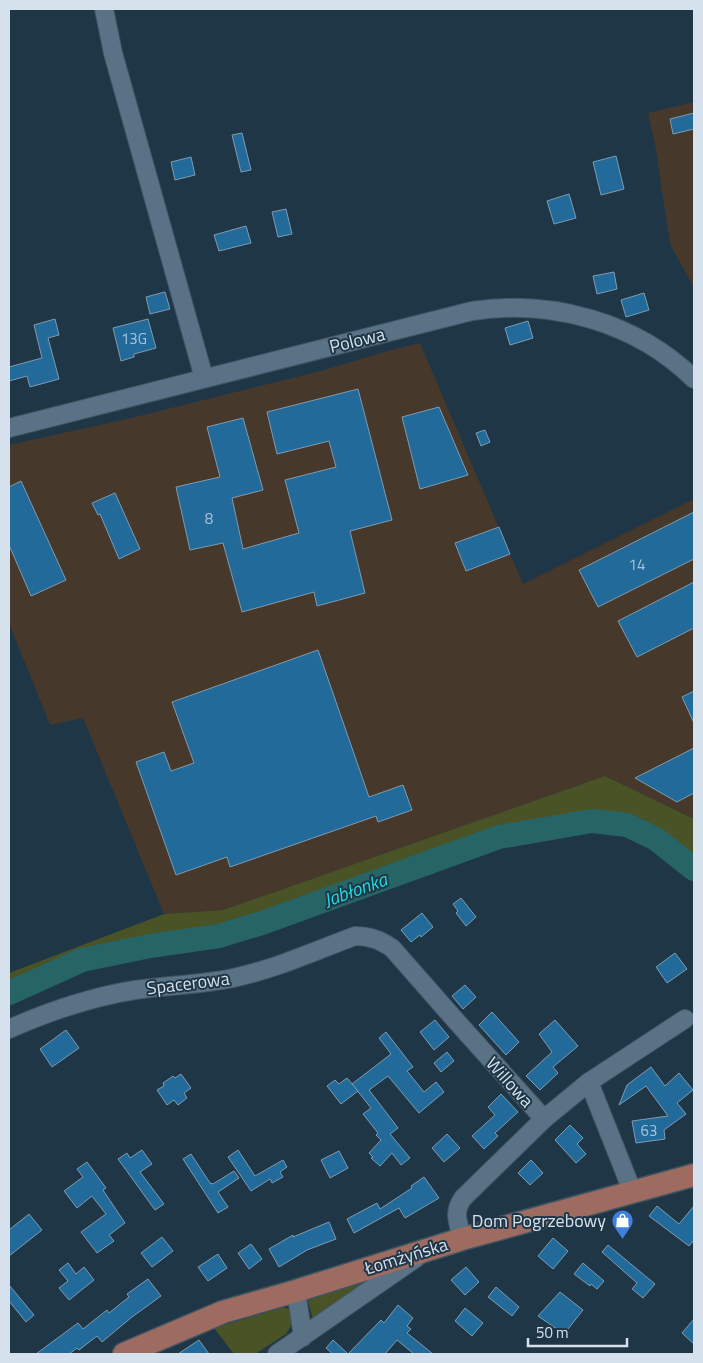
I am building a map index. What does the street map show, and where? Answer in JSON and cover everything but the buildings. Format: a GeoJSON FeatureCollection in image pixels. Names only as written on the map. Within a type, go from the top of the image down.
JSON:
{"type":"FeatureCollection","features":[{"type":"Feature","properties":{"kind":"main road","name":"Łomżyńska"},"geometry":{"type":"LineString","coordinates":[[124,1354],[223,1312],[462,1239],[694,1175]]}},
{"type":"Feature","properties":{"kind":"street"},"geometry":{"type":"LineString","coordinates":[[104,9],[113,53],[204,378]]}},
{"type":"Feature","properties":{"kind":"street","name":"Polowa"},"geometry":{"type":"LineString","coordinates":[[9,428],[472,311],[504,307],[560,311],[599,321],[628,333],[652,346],[674,361],[694,379]]}},
{"type":"Feature","properties":{"kind":"street","name":"Spacerowa"},"geometry":{"type":"LineString","coordinates":[[9,1029],[75,1003],[137,990],[232,979],[270,969],[355,936],[366,936]]}},
{"type":"Feature","properties":{"kind":"street","name":"Willowa"},"geometry":{"type":"LineString","coordinates":[[366,936],[379,940],[392,948],[544,1119],[458,1205],[456,1214],[462,1239]]}},
{"type":"Feature","properties":{"kind":"street"},"geometry":{"type":"LineString","coordinates":[[544,1119],[589,1082],[685,1019]]}},
{"type":"Feature","properties":{"kind":"street"},"geometry":{"type":"LineString","coordinates":[[589,1082],[633,1193]]}},
{"type":"Feature","properties":{"kind":"street"},"geometry":{"type":"LineString","coordinates":[[277,1354],[429,1249]]}},
{"type":"Feature","properties":{"kind":"street"},"geometry":{"type":"LineString","coordinates":[[296,1291],[303,1337]]}},
{"type":"Feature","properties":{"kind":"shaded area"},"geometry":{"type":"Polygon","coordinates":[[[694,102],[694,288],[670,244],[655,144],[648,113],[694,102]]]}},
{"type":"Feature","properties":{"kind":"shaded area"},"geometry":{"type":"Polygon","coordinates":[[[420,343],[523,584],[694,499],[694,819],[605,776],[223,910],[164,914],[83,718],[50,725],[9,623],[9,445],[131,418],[321,371],[420,343]]]}},
{"type":"Feature","properties":{"kind":"green space"},"geometry":{"type":"Polygon","coordinates":[[[605,776],[694,819],[694,857],[643,819],[605,812],[531,821],[232,926],[200,933],[143,937],[82,953],[9,984],[9,973],[164,914],[223,910],[605,776]]]}},
{"type":"Feature","properties":{"kind":"green space"},"geometry":{"type":"Polygon","coordinates":[[[377,1275],[313,1320],[307,1297],[377,1275]]]}},
{"type":"Feature","properties":{"kind":"green space"},"geometry":{"type":"Polygon","coordinates":[[[281,1308],[287,1308],[292,1312],[292,1321],[289,1329],[286,1334],[255,1354],[234,1354],[214,1328],[281,1308]]]}},
{"type":"Feature","properties":{"kind":"waterway","name":"Jabłonka"},"geometry":{"type":"LineString","coordinates":[[9,993],[82,960],[150,946],[219,936],[262,923],[499,837],[592,821],[627,825],[656,839],[694,869]]}},
{"type":"Feature","properties":{"kind":"place","name":"Dom Pogrzebowy"},"geometry":{"type":"Point","coordinates":[622,1239]}}]}
